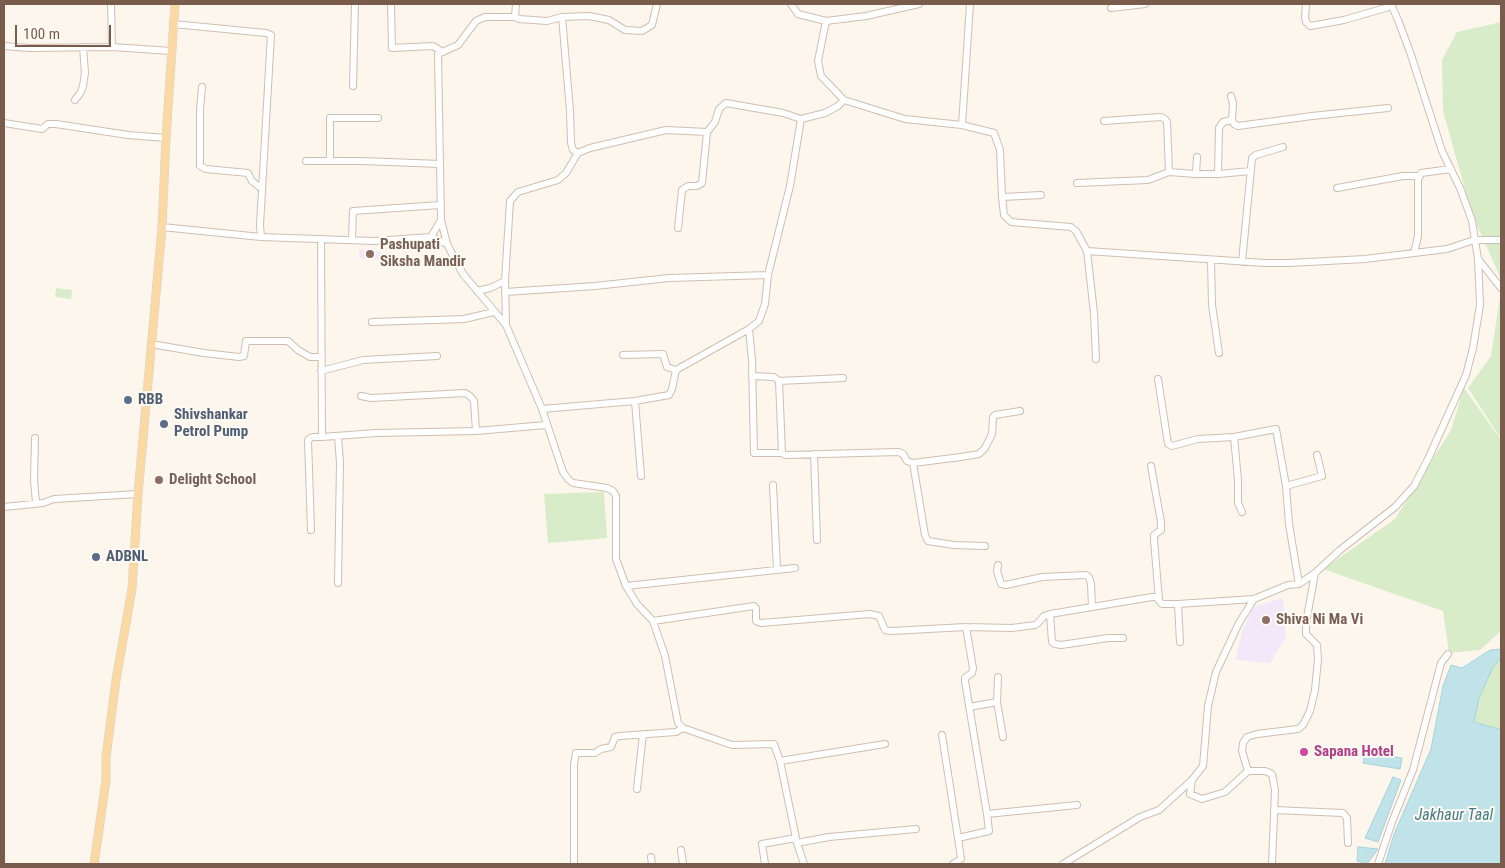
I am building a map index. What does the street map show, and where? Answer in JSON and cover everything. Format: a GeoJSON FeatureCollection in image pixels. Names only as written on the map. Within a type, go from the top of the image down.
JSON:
{"type":"FeatureCollection","features":[{"type":"Feature","properties":{"kind":"main road"},"geometry":{"type":"LineString","coordinates":[[94,864],[106,780],[106,757],[116,680],[132,589],[138,494],[162,228],[175,4]]}},
{"type":"Feature","properties":{"kind":"street"},"geometry":{"type":"LineString","coordinates":[[111,4],[112,47]]}},
{"type":"Feature","properties":{"kind":"street"},"geometry":{"type":"LineString","coordinates":[[353,86],[355,4]]}},
{"type":"Feature","properties":{"kind":"street"},"geometry":{"type":"LineString","coordinates":[[391,4],[392,48],[433,46],[441,52]]}},
{"type":"Feature","properties":{"kind":"street"},"geometry":{"type":"LineString","coordinates":[[516,4],[516,17]]}},
{"type":"Feature","properties":{"kind":"street"},"geometry":{"type":"LineString","coordinates":[[657,4],[652,25],[642,31],[625,30],[609,20],[589,16],[562,17],[547,21],[519,19],[516,17],[486,17],[476,21],[458,45],[438,54],[440,204],[442,220],[447,244],[463,274],[506,325],[542,409],[563,472],[573,483],[608,488],[616,496],[616,559],[626,586],[637,604],[653,621],[665,656],[678,723],[683,728],[732,745],[774,744],[780,761],[804,864]]}},
{"type":"Feature","properties":{"kind":"street"},"geometry":{"type":"LineString","coordinates":[[791,4],[798,14],[826,21],[866,16],[919,4]]}},
{"type":"Feature","properties":{"kind":"street"},"geometry":{"type":"LineString","coordinates":[[962,125],[970,4]]}},
{"type":"Feature","properties":{"kind":"street"},"geometry":{"type":"LineString","coordinates":[[1111,8],[1145,4]]}},
{"type":"Feature","properties":{"kind":"street"},"geometry":{"type":"LineString","coordinates":[[653,621],[754,606],[756,608],[756,621],[761,623],[870,614],[879,616],[885,630],[891,631],[966,626],[1012,628],[1035,625],[1044,616],[1050,614],[1152,596],[1156,597],[1162,604],[1254,599],[1288,585],[1299,584],[1395,507],[1414,486],[1466,375],[1473,348],[1480,305],[1478,259],[1472,221],[1460,188],[1442,151],[1410,52],[1391,5],[1344,20],[1310,26],[1306,22],[1306,4]]}},
{"type":"Feature","properties":{"kind":"street"},"geometry":{"type":"LineString","coordinates":[[562,17],[570,111],[570,143],[573,150],[578,153]]}},
{"type":"Feature","properties":{"kind":"street"},"geometry":{"type":"LineString","coordinates":[[826,21],[818,61],[821,76],[844,100],[905,119],[962,125],[994,133],[1000,150],[1004,215],[1011,222],[1071,227],[1076,231],[1087,251],[1094,313],[1096,359]]}},
{"type":"Feature","properties":{"kind":"street"},"geometry":{"type":"LineString","coordinates":[[173,24],[266,33],[271,36],[260,224],[261,237]]}},
{"type":"Feature","properties":{"kind":"street"},"geometry":{"type":"LineString","coordinates":[[4,46],[29,48],[112,47],[171,51]]}},
{"type":"Feature","properties":{"kind":"street"},"geometry":{"type":"LineString","coordinates":[[75,100],[84,86],[83,47]]}},
{"type":"Feature","properties":{"kind":"street"},"geometry":{"type":"LineString","coordinates":[[202,87],[200,166],[206,169],[248,173],[252,181],[262,190]]}},
{"type":"Feature","properties":{"kind":"street"},"geometry":{"type":"LineString","coordinates":[[1231,96],[1233,104],[1232,120],[1238,126],[1388,108]]}},
{"type":"Feature","properties":{"kind":"street"},"geometry":{"type":"LineString","coordinates":[[678,228],[682,190],[688,186],[697,186],[702,183],[707,132],[715,122],[719,109],[726,103],[783,113],[801,119],[825,113],[838,106],[844,100]]}},
{"type":"Feature","properties":{"kind":"street"},"geometry":{"type":"LineString","coordinates":[[1104,121],[1161,117],[1165,119],[1168,122],[1169,172]]}},
{"type":"Feature","properties":{"kind":"street"},"geometry":{"type":"LineString","coordinates":[[330,160],[330,118],[378,118]]}},
{"type":"Feature","properties":{"kind":"street"},"geometry":{"type":"LineString","coordinates":[[542,409],[670,395],[676,370],[749,329],[759,321],[765,304],[768,275],[790,186],[801,119]]}},
{"type":"Feature","properties":{"kind":"street"},"geometry":{"type":"LineString","coordinates":[[1218,174],[1220,124],[1232,120]]}},
{"type":"Feature","properties":{"kind":"street"},"geometry":{"type":"LineString","coordinates":[[4,123],[42,129],[48,124],[56,124],[128,135],[166,138]]}},
{"type":"Feature","properties":{"kind":"street"},"geometry":{"type":"LineString","coordinates":[[506,325],[505,281],[510,201],[518,192],[558,180],[566,173],[578,153],[590,148],[666,130],[707,132]]}},
{"type":"Feature","properties":{"kind":"street"},"geometry":{"type":"LineString","coordinates":[[1242,262],[1252,158],[1283,147]]}},
{"type":"Feature","properties":{"kind":"street"},"geometry":{"type":"LineString","coordinates":[[1196,174],[1197,157]]}},
{"type":"Feature","properties":{"kind":"street"},"geometry":{"type":"LineString","coordinates":[[306,161],[330,160],[440,164]]}},
{"type":"Feature","properties":{"kind":"street"},"geometry":{"type":"LineString","coordinates":[[1414,253],[1418,236],[1417,197],[1418,180],[1421,173],[1451,169]]}},
{"type":"Feature","properties":{"kind":"street"},"geometry":{"type":"LineString","coordinates":[[1077,182],[1148,180],[1169,172],[1218,174],[1251,171]]}},
{"type":"Feature","properties":{"kind":"street"},"geometry":{"type":"LineString","coordinates":[[1337,188],[1403,176],[1420,176]]}},
{"type":"Feature","properties":{"kind":"street"},"geometry":{"type":"LineString","coordinates":[[1002,197],[1041,195]]}},
{"type":"Feature","properties":{"kind":"street"},"geometry":{"type":"LineString","coordinates":[[352,239],[353,211],[440,204]]}},
{"type":"Feature","properties":{"kind":"street"},"geometry":{"type":"LineString","coordinates":[[431,237],[442,220]]}},
{"type":"Feature","properties":{"kind":"street"},"geometry":{"type":"LineString","coordinates":[[162,228],[261,237],[374,241],[431,237],[447,244]]}},
{"type":"Feature","properties":{"kind":"street"},"geometry":{"type":"LineString","coordinates":[[321,239],[322,437]]}},
{"type":"Feature","properties":{"kind":"street"},"geometry":{"type":"LineString","coordinates":[[1087,251],[1242,262],[1289,263],[1365,259],[1447,249],[1474,240],[1501,240]]}},
{"type":"Feature","properties":{"kind":"street"},"geometry":{"type":"LineString","coordinates":[[1478,259],[1501,288]]}},
{"type":"Feature","properties":{"kind":"street"},"geometry":{"type":"LineString","coordinates":[[1211,260],[1212,305],[1219,353]]}},
{"type":"Feature","properties":{"kind":"street"},"geometry":{"type":"LineString","coordinates":[[505,292],[595,286],[669,278],[768,275]]}},
{"type":"Feature","properties":{"kind":"street"},"geometry":{"type":"LineString","coordinates":[[477,290],[490,288],[505,281]]}},
{"type":"Feature","properties":{"kind":"street"},"geometry":{"type":"LineString","coordinates":[[372,322],[464,319],[494,312]]}},
{"type":"Feature","properties":{"kind":"street"},"geometry":{"type":"LineString","coordinates":[[749,329],[754,453],[782,453],[785,455],[899,452],[903,454],[907,461],[913,463],[979,454],[985,448],[992,434],[993,417],[995,415],[1020,411]]}},
{"type":"Feature","properties":{"kind":"street"},"geometry":{"type":"LineString","coordinates":[[151,344],[239,357],[244,356],[246,341],[288,341],[298,350],[310,356],[322,357]]}},
{"type":"Feature","properties":{"kind":"street"},"geometry":{"type":"LineString","coordinates":[[623,355],[663,354],[668,366],[676,370]]}},
{"type":"Feature","properties":{"kind":"street"},"geometry":{"type":"LineString","coordinates":[[321,370],[363,360],[437,356]]}},
{"type":"Feature","properties":{"kind":"street"},"geometry":{"type":"LineString","coordinates":[[752,376],[774,377],[779,381],[843,378]]}},
{"type":"Feature","properties":{"kind":"street"},"geometry":{"type":"LineString","coordinates":[[1158,379],[1168,444],[1172,446],[1198,439],[1234,437],[1276,429],[1286,486],[1289,524],[1299,584]]}},
{"type":"Feature","properties":{"kind":"street"},"geometry":{"type":"LineString","coordinates":[[779,381],[782,453]]}},
{"type":"Feature","properties":{"kind":"street"},"geometry":{"type":"LineString","coordinates":[[362,396],[372,398],[465,393],[474,401],[476,431]]}},
{"type":"Feature","properties":{"kind":"street"},"geometry":{"type":"LineString","coordinates":[[635,400],[641,476]]}},
{"type":"Feature","properties":{"kind":"street"},"geometry":{"type":"LineString","coordinates":[[311,530],[308,440],[312,437],[376,433],[476,431],[546,425]]}},
{"type":"Feature","properties":{"kind":"street"},"geometry":{"type":"LineString","coordinates":[[338,436],[340,463],[338,583]]}},
{"type":"Feature","properties":{"kind":"street"},"geometry":{"type":"LineString","coordinates":[[1234,437],[1238,503],[1242,512]]}},
{"type":"Feature","properties":{"kind":"street"},"geometry":{"type":"LineString","coordinates":[[35,438],[34,480],[36,504]]}},
{"type":"Feature","properties":{"kind":"street"},"geometry":{"type":"LineString","coordinates":[[814,454],[817,540]]}},
{"type":"Feature","properties":{"kind":"street"},"geometry":{"type":"LineString","coordinates":[[1286,486],[1322,476],[1317,455]]}},
{"type":"Feature","properties":{"kind":"street"},"geometry":{"type":"LineString","coordinates":[[913,463],[925,535],[928,541],[954,545],[985,546]]}},
{"type":"Feature","properties":{"kind":"street"},"geometry":{"type":"LineString","coordinates":[[1151,466],[1161,522],[1160,530],[1154,535],[1159,600]]}},
{"type":"Feature","properties":{"kind":"street"},"geometry":{"type":"LineString","coordinates":[[773,485],[778,570]]}},
{"type":"Feature","properties":{"kind":"street"},"geometry":{"type":"LineString","coordinates":[[4,507],[36,504],[54,499],[138,494]]}},
{"type":"Feature","properties":{"kind":"street"},"geometry":{"type":"LineString","coordinates":[[998,565],[997,571],[1001,584],[1006,585],[1042,577],[1086,575],[1091,584],[1092,607]]}},
{"type":"Feature","properties":{"kind":"street"},"geometry":{"type":"LineString","coordinates":[[626,586],[795,568]]}},
{"type":"Feature","properties":{"kind":"street"},"geometry":{"type":"LineString","coordinates":[[1248,771],[1242,751],[1243,743],[1247,737],[1298,729],[1303,725],[1310,711],[1318,659],[1317,645],[1306,634],[1306,623],[1315,573]]}},
{"type":"Feature","properties":{"kind":"street"},"geometry":{"type":"LineString","coordinates":[[1063,864],[1140,817],[1159,810],[1192,780],[1203,766],[1208,706],[1216,672],[1239,623],[1254,599]]}},
{"type":"Feature","properties":{"kind":"street"},"geometry":{"type":"LineString","coordinates":[[1178,604],[1180,642]]}},
{"type":"Feature","properties":{"kind":"street"},"geometry":{"type":"LineString","coordinates":[[1050,614],[1052,642],[1055,644],[1061,645],[1108,638],[1123,638]]}},
{"type":"Feature","properties":{"kind":"street"},"geometry":{"type":"LineString","coordinates":[[958,838],[989,831],[965,678],[972,673],[973,668],[966,626]]}},
{"type":"Feature","properties":{"kind":"street"},"geometry":{"type":"LineString","coordinates":[[1378,864],[1392,822],[1413,770],[1441,663],[1448,654]]}},
{"type":"Feature","properties":{"kind":"street"},"geometry":{"type":"LineString","coordinates":[[998,677],[997,702],[1003,736]]}},
{"type":"Feature","properties":{"kind":"street"},"geometry":{"type":"LineString","coordinates":[[969,708],[997,702]]}},
{"type":"Feature","properties":{"kind":"street"},"geometry":{"type":"LineString","coordinates":[[574,864],[574,764],[576,753],[595,753],[601,749],[611,747],[615,737],[676,732],[683,728]]}},
{"type":"Feature","properties":{"kind":"street"},"geometry":{"type":"LineString","coordinates":[[637,789],[644,734]]}},
{"type":"Feature","properties":{"kind":"street"},"geometry":{"type":"LineString","coordinates":[[942,735],[961,859],[953,864]]}},
{"type":"Feature","properties":{"kind":"street"},"geometry":{"type":"LineString","coordinates":[[780,761],[885,744]]}},
{"type":"Feature","properties":{"kind":"street"},"geometry":{"type":"LineString","coordinates":[[1192,780],[1190,794],[1202,799],[1224,792],[1248,771],[1265,771],[1272,774],[1275,790],[1272,864]]}},
{"type":"Feature","properties":{"kind":"street"},"geometry":{"type":"LineString","coordinates":[[987,814],[1077,805]]}},
{"type":"Feature","properties":{"kind":"street"},"geometry":{"type":"LineString","coordinates":[[1274,810],[1343,813],[1347,818],[1348,843]]}},
{"type":"Feature","properties":{"kind":"street"},"geometry":{"type":"LineString","coordinates":[[765,864],[762,844],[916,829]]}},
{"type":"Feature","properties":{"kind":"street"},"geometry":{"type":"LineString","coordinates":[[681,850],[684,864]]}},
{"type":"Feature","properties":{"kind":"shaded area","name":"Pashupati Siksha Mandir"},"geometry":{"type":"Polygon","coordinates":[[[359,250],[381,251],[381,259],[359,258],[359,250]]]}},
{"type":"Feature","properties":{"kind":"shaded area","name":"Shiva Ni Ma Vi"},"geometry":{"type":"Polygon","coordinates":[[[1283,598],[1286,637],[1270,663],[1235,660],[1242,632],[1253,607],[1283,598]]]}},
{"type":"Feature","properties":{"kind":"green space"},"geometry":{"type":"Polygon","coordinates":[[[1501,22],[1501,279],[1472,214],[1443,111],[1442,60],[1457,32],[1501,22]]]}},
{"type":"Feature","properties":{"kind":"green space"},"geometry":{"type":"Polygon","coordinates":[[[56,288],[72,290],[71,299],[55,297],[56,288]]]}},
{"type":"Feature","properties":{"kind":"green space"},"geometry":{"type":"Polygon","coordinates":[[[1501,290],[1501,439],[1468,388],[1491,356],[1501,290]]]}},
{"type":"Feature","properties":{"kind":"green space"},"geometry":{"type":"Polygon","coordinates":[[[1464,388],[1501,440],[1501,631],[1480,650],[1449,653],[1443,611],[1323,569],[1395,519],[1451,430],[1464,388]]]}},
{"type":"Feature","properties":{"kind":"green space"},"geometry":{"type":"Polygon","coordinates":[[[604,492],[607,538],[548,543],[544,494],[604,492]]]}},
{"type":"Feature","properties":{"kind":"green space"},"geometry":{"type":"Polygon","coordinates":[[[1501,658],[1501,729],[1498,729],[1473,722],[1479,698],[1493,667],[1501,658]]]}},
{"type":"Feature","properties":{"kind":"water","name":"Jakhaur Taal"},"geometry":{"type":"Polygon","coordinates":[[[1501,649],[1501,658],[1493,667],[1479,698],[1474,722],[1501,729],[1501,864],[1385,864],[1394,834],[1431,749],[1443,686],[1451,665],[1462,668],[1490,650],[1501,649]]]}},
{"type":"Feature","properties":{"kind":"water"},"geometry":{"type":"Polygon","coordinates":[[[1365,752],[1402,758],[1400,769],[1363,763],[1365,752]]]}},
{"type":"Feature","properties":{"kind":"water"},"geometry":{"type":"Polygon","coordinates":[[[1393,777],[1401,780],[1378,842],[1365,838],[1393,777]]]}},
{"type":"Feature","properties":{"kind":"water"},"geometry":{"type":"Polygon","coordinates":[[[1358,847],[1378,849],[1367,864],[1357,861],[1358,847]]]}},
{"type":"Feature","properties":{"kind":"place","name":"Pashupati Siksha Mandir"},"geometry":{"type":"Point","coordinates":[370,254]}},
{"type":"Feature","properties":{"kind":"place","name":"RBB"},"geometry":{"type":"Point","coordinates":[128,400]}},
{"type":"Feature","properties":{"kind":"place","name":"Shivshankar Petrol Pump"},"geometry":{"type":"Point","coordinates":[164,424]}},
{"type":"Feature","properties":{"kind":"place","name":"Delight School"},"geometry":{"type":"Point","coordinates":[159,480]}},
{"type":"Feature","properties":{"kind":"place","name":"ADBNL"},"geometry":{"type":"Point","coordinates":[96,557]}},
{"type":"Feature","properties":{"kind":"place","name":"Shiva Ni Ma Vi"},"geometry":{"type":"Point","coordinates":[1266,620]}},
{"type":"Feature","properties":{"kind":"place","name":"Sapana Hotel"},"geometry":{"type":"Point","coordinates":[1304,752]}}]}
